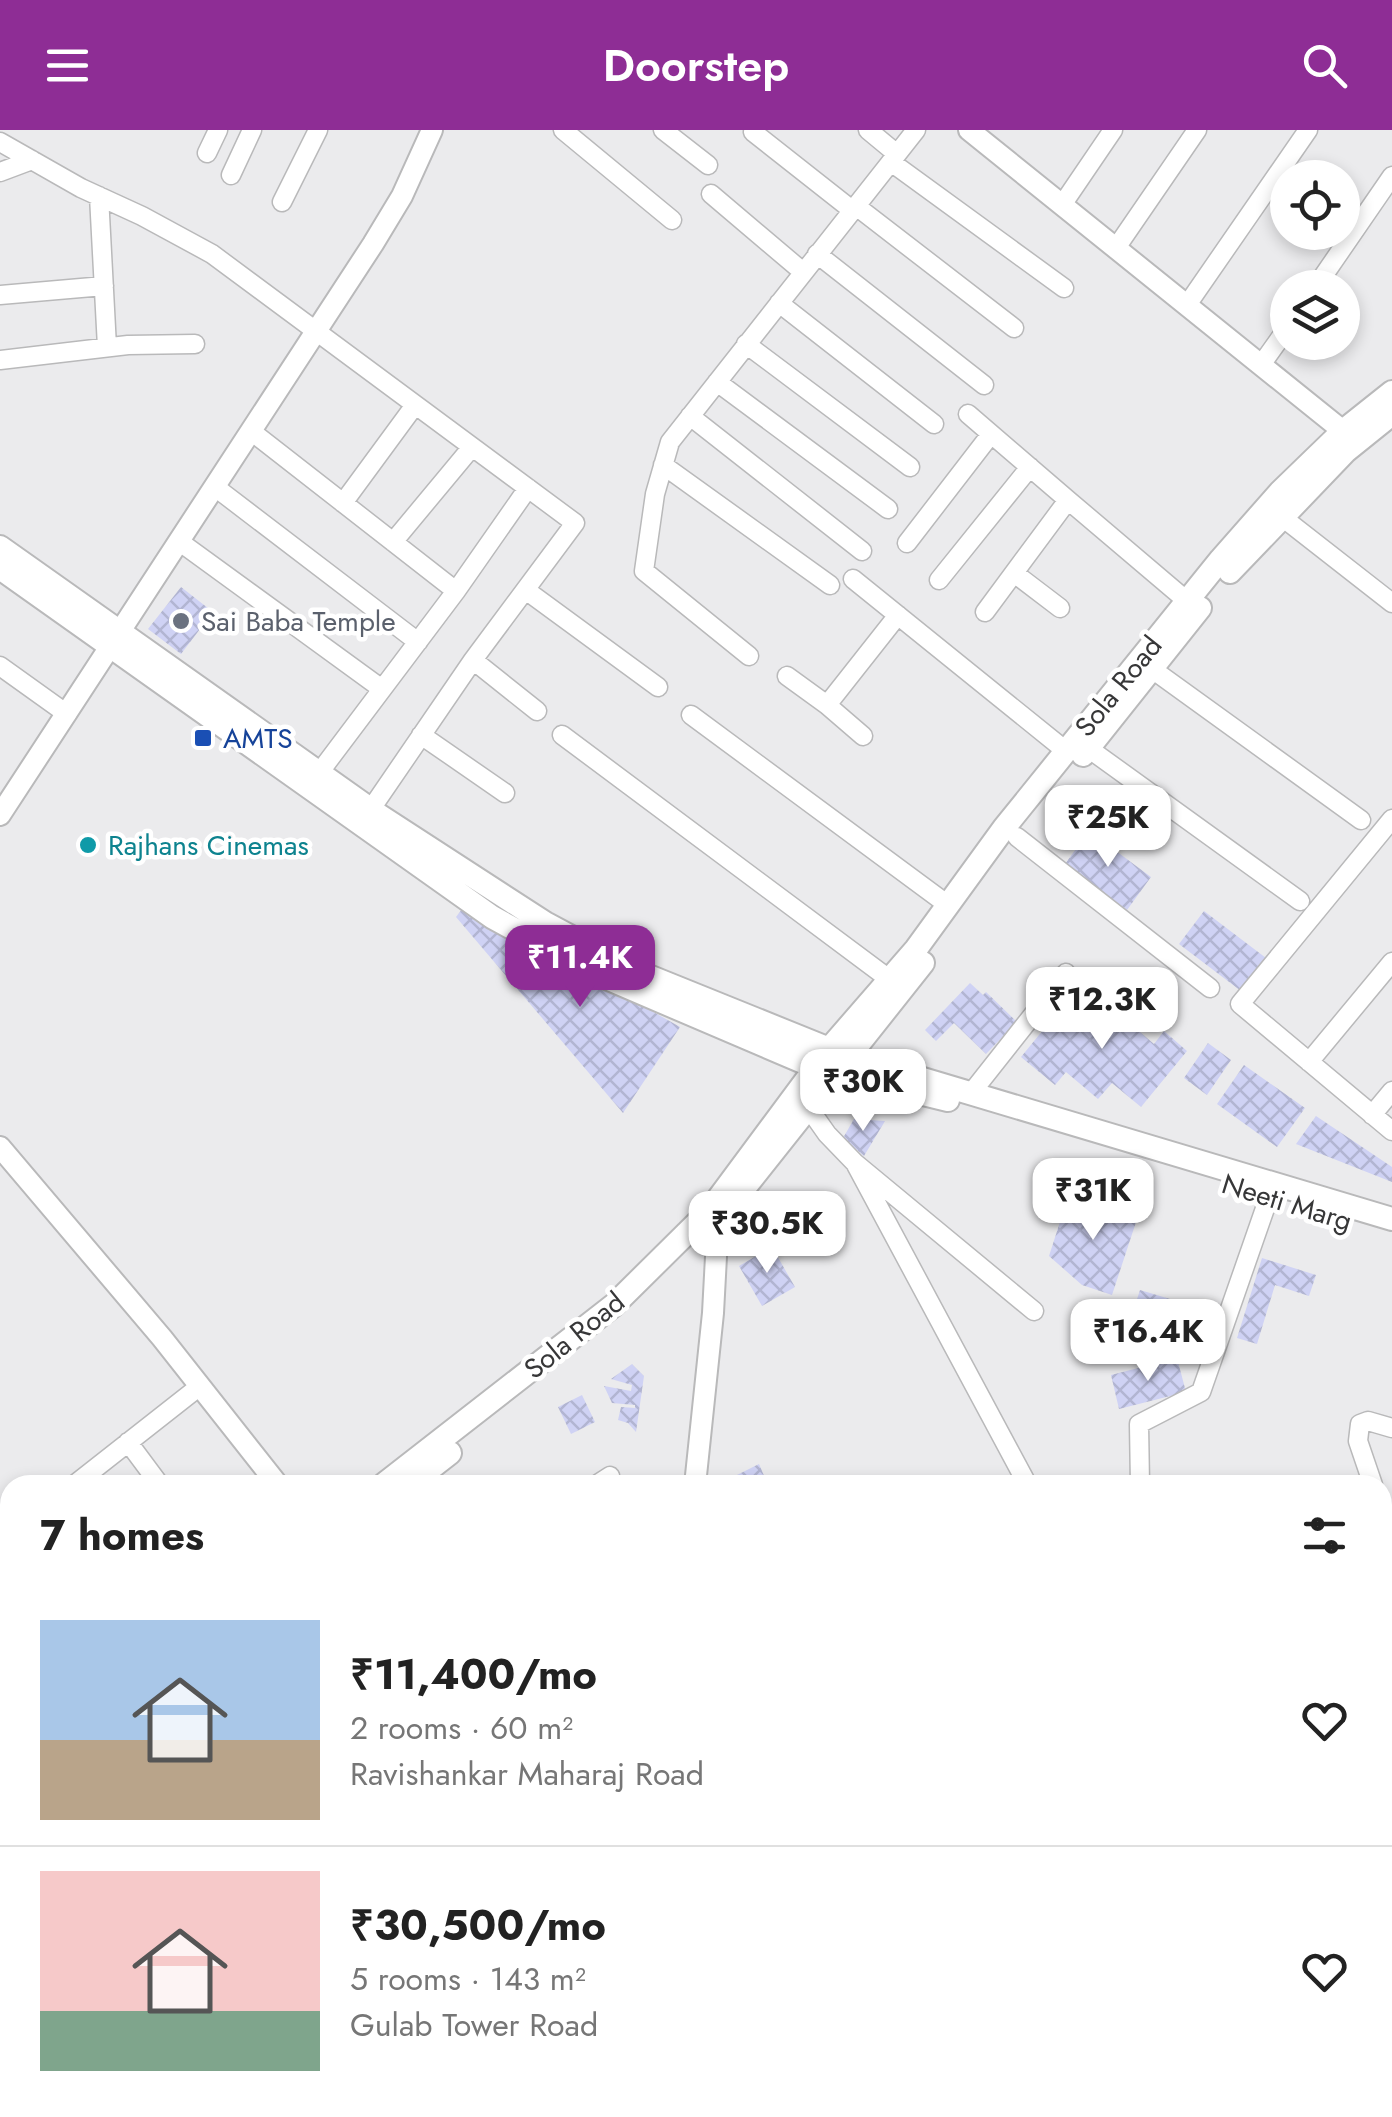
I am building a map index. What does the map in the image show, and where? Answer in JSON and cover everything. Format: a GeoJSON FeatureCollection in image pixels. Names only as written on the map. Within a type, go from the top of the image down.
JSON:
{"type":"FeatureCollection","features":[{"type":"Feature","properties":{"kind":"main road","name":"Sola Road"},"geometry":{"type":"LineString","coordinates":[[421,1475],[628,1309],[708,1222],[808,1107],[833,1062],[948,905],[1077,750],[1152,669],[1236,564],[1392,392]]}},
{"type":"Feature","properties":{"kind":"main road","name":"Sola Road"},"geometry":{"type":"LineString","coordinates":[[396,1475],[614,1305],[708,1222],[1017,837],[1187,600],[1280,492],[1350,436],[1391,417]]}},
{"type":"Feature","properties":{"kind":"main road"},"geometry":{"type":"LineString","coordinates":[[0,547],[116,641],[492,917],[590,971],[833,1062],[972,1092],[1392,1219]]}},
{"type":"Feature","properties":{"kind":"main road"},"geometry":{"type":"LineString","coordinates":[[0,568],[545,923],[631,969],[833,1062]]}},
{"type":"Feature","properties":{"kind":"main road","name":"Neeti Marg"},"geometry":{"type":"LineString","coordinates":[[833,1062],[1392,1236]]}},
{"type":"Feature","properties":{"kind":"street"},"geometry":{"type":"LineString","coordinates":[[207,153],[218,130]]}},
{"type":"Feature","properties":{"kind":"street"},"geometry":{"type":"LineString","coordinates":[[231,175],[252,130]]}},
{"type":"Feature","properties":{"kind":"street"},"geometry":{"type":"LineString","coordinates":[[282,202],[318,130]]}},
{"type":"Feature","properties":{"kind":"street"},"geometry":{"type":"LineString","coordinates":[[0,814],[7,790],[67,714],[316,333],[402,196],[432,130]]}},
{"type":"Feature","properties":{"kind":"street"},"geometry":{"type":"LineString","coordinates":[[563,130],[672,220]]}},
{"type":"Feature","properties":{"kind":"street"},"geometry":{"type":"LineString","coordinates":[[663,130],[708,165]]}},
{"type":"Feature","properties":{"kind":"street"},"geometry":{"type":"LineString","coordinates":[[868,130],[894,158],[1064,288]]}},
{"type":"Feature","properties":{"kind":"street"},"geometry":{"type":"LineString","coordinates":[[749,656],[644,571],[655,494],[670,442],[916,130]]}},
{"type":"Feature","properties":{"kind":"street"},"geometry":{"type":"LineString","coordinates":[[969,130],[1350,436]]}},
{"type":"Feature","properties":{"kind":"street"},"geometry":{"type":"LineString","coordinates":[[1062,205],[1112,130]]}},
{"type":"Feature","properties":{"kind":"street"},"geometry":{"type":"LineString","coordinates":[[1116,248],[1197,130]]}},
{"type":"Feature","properties":{"kind":"street"},"geometry":{"type":"LineString","coordinates":[[1187,306],[1308,130]]}},
{"type":"Feature","properties":{"kind":"street"},"geometry":{"type":"LineString","coordinates":[[754,132],[1014,328]]}},
{"type":"Feature","properties":{"kind":"street"},"geometry":{"type":"LineString","coordinates":[[0,142],[212,254],[575,522],[370,809]]}},
{"type":"Feature","properties":{"kind":"street"},"geometry":{"type":"LineString","coordinates":[[0,172],[32,160]]}},
{"type":"Feature","properties":{"kind":"street"},"geometry":{"type":"LineString","coordinates":[[1327,270],[1392,176]]}},
{"type":"Feature","properties":{"kind":"street"},"geometry":{"type":"LineString","coordinates":[[712,194],[804,272]]}},
{"type":"Feature","properties":{"kind":"street"},"geometry":{"type":"LineString","coordinates":[[99,196],[107,347]]}},
{"type":"Feature","properties":{"kind":"street"},"geometry":{"type":"LineString","coordinates":[[817,254],[984,385]]}},
{"type":"Feature","properties":{"kind":"street"},"geometry":{"type":"LineString","coordinates":[[0,295],[104,286]]}},
{"type":"Feature","properties":{"kind":"street"},"geometry":{"type":"LineString","coordinates":[[779,304],[934,424]]}},
{"type":"Feature","properties":{"kind":"street"},"geometry":{"type":"LineString","coordinates":[[0,360],[107,347],[195,344]]}},
{"type":"Feature","properties":{"kind":"street"},"geometry":{"type":"LineString","coordinates":[[746,344],[910,467]]}},
{"type":"Feature","properties":{"kind":"street"},"geometry":{"type":"LineString","coordinates":[[1262,365],[1270,353]]}},
{"type":"Feature","properties":{"kind":"street"},"geometry":{"type":"LineString","coordinates":[[717,382],[888,509]]}},
{"type":"Feature","properties":{"kind":"street"},"geometry":{"type":"LineString","coordinates":[[343,504],[415,405]]}},
{"type":"Feature","properties":{"kind":"street"},"geometry":{"type":"LineString","coordinates":[[968,414],[1187,600]]}},
{"type":"Feature","properties":{"kind":"street"},"geometry":{"type":"LineString","coordinates":[[690,416],[862,551]]}},
{"type":"Feature","properties":{"kind":"street"},"geometry":{"type":"LineString","coordinates":[[251,431],[456,590]]}},
{"type":"Feature","properties":{"kind":"street"},"geometry":{"type":"LineString","coordinates":[[908,543],[991,434]]}},
{"type":"Feature","properties":{"kind":"street"},"geometry":{"type":"LineString","coordinates":[[393,542],[472,447]]}},
{"type":"Feature","properties":{"kind":"street"},"geometry":{"type":"LineString","coordinates":[[663,465],[830,584]]}},
{"type":"Feature","properties":{"kind":"street"},"geometry":{"type":"LineString","coordinates":[[939,580],[1030,467]]}},
{"type":"Feature","properties":{"kind":"street"},"geometry":{"type":"LineString","coordinates":[[215,487],[418,642]]}},
{"type":"Feature","properties":{"kind":"street"},"geometry":{"type":"LineString","coordinates":[[319,773],[528,488]]}},
{"type":"Feature","properties":{"kind":"street"},"geometry":{"type":"LineString","coordinates":[[985,612],[1068,500]]}},
{"type":"Feature","properties":{"kind":"street"},"geometry":{"type":"LineString","coordinates":[[1282,517],[1392,603]]}},
{"type":"Feature","properties":{"kind":"street"},"geometry":{"type":"LineString","coordinates":[[180,542],[382,689]]}},
{"type":"Feature","properties":{"kind":"street"},"geometry":{"type":"LineString","coordinates":[[1014,573],[1060,608]]}},
{"type":"Feature","properties":{"kind":"street"},"geometry":{"type":"LineString","coordinates":[[853,579],[1077,750],[1300,900]]}},
{"type":"Feature","properties":{"kind":"street"},"geometry":{"type":"LineString","coordinates":[[527,591],[658,686]]}},
{"type":"Feature","properties":{"kind":"street"},"geometry":{"type":"LineString","coordinates":[[827,705],[898,616]]}},
{"type":"Feature","properties":{"kind":"street"},"geometry":{"type":"LineString","coordinates":[[474,660],[537,711]]}},
{"type":"Feature","properties":{"kind":"street"},"geometry":{"type":"LineString","coordinates":[[0,666],[67,714]]}},
{"type":"Feature","properties":{"kind":"street"},"geometry":{"type":"LineString","coordinates":[[1152,669],[1361,820]]}},
{"type":"Feature","properties":{"kind":"street"},"geometry":{"type":"LineString","coordinates":[[786,676],[862,736]]}},
{"type":"Feature","properties":{"kind":"street"},"geometry":{"type":"LineString","coordinates":[[691,716],[948,905]]}},
{"type":"Feature","properties":{"kind":"street"},"geometry":{"type":"LineString","coordinates":[[562,734],[890,980]]}},
{"type":"Feature","properties":{"kind":"street"},"geometry":{"type":"LineString","coordinates":[[422,736],[505,793]]}},
{"type":"Feature","properties":{"kind":"street"},"geometry":{"type":"LineString","coordinates":[[1392,819],[1240,1004],[1392,1131]]}},
{"type":"Feature","properties":{"kind":"street"},"geometry":{"type":"LineString","coordinates":[[1017,837],[1210,988]]}},
{"type":"Feature","properties":{"kind":"street"},"geometry":{"type":"LineString","coordinates":[[1309,1062],[1392,962]]}},
{"type":"Feature","properties":{"kind":"street"},"geometry":{"type":"LineString","coordinates":[[972,1092],[1066,973]]}},
{"type":"Feature","properties":{"kind":"street"},"geometry":{"type":"LineString","coordinates":[[1372,1114],[1392,1091]]}},
{"type":"Feature","properties":{"kind":"street"},"geometry":{"type":"LineString","coordinates":[[808,1107],[855,1163],[1034,1311]]}},
{"type":"Feature","properties":{"kind":"street"},"geometry":{"type":"LineString","coordinates":[[0,1148],[270,1475]]}},
{"type":"Feature","properties":{"kind":"street"},"geometry":{"type":"LineString","coordinates":[[855,1163],[1021,1475]]}},
{"type":"Feature","properties":{"kind":"street"},"geometry":{"type":"LineString","coordinates":[[1140,1475],[1140,1424],[1201,1392],[1269,1196]]}},
{"type":"Feature","properties":{"kind":"street"},"geometry":{"type":"LineString","coordinates":[[684,1475],[708,1222]]}},
{"type":"Feature","properties":{"kind":"street"},"geometry":{"type":"LineString","coordinates":[[696,1475],[713,1313],[708,1222]]}},
{"type":"Feature","properties":{"kind":"street"},"geometry":{"type":"LineString","coordinates":[[87,1475],[200,1386]]}},
{"type":"Feature","properties":{"kind":"street"},"geometry":{"type":"LineString","coordinates":[[1370,1475],[1358,1441],[1360,1424],[1368,1421],[1392,1428]]}},
{"type":"Feature","properties":{"kind":"street"},"geometry":{"type":"LineString","coordinates":[[128,1442],[153,1475]]}},
{"type":"Feature","properties":{"kind":"building","name":"Sai Baba Temple"},"geometry":{"type":"Polygon","coordinates":[[[181,587],[213,612],[181,654],[148,629],[181,587]]]}},
{"type":"Feature","properties":{"kind":"building"},"geometry":{"type":"Polygon","coordinates":[[[1089,831],[1151,877],[1127,910],[1065,864],[1089,831]]]}},
{"type":"Feature","properties":{"kind":"building"},"geometry":{"type":"Polygon","coordinates":[[[465,905],[680,1027],[623,1113],[456,917],[465,905]]]}},
{"type":"Feature","properties":{"kind":"building"},"geometry":{"type":"Polygon","coordinates":[[[1204,911],[1266,958],[1241,991],[1179,944],[1204,911]]]}},
{"type":"Feature","properties":{"kind":"building"},"geometry":{"type":"Polygon","coordinates":[[[970,983],[983,995],[986,992],[1017,1022],[986,1054],[954,1023],[936,1041],[925,1030],[970,983]]]}},
{"type":"Feature","properties":{"kind":"building"},"geometry":{"type":"Polygon","coordinates":[[[1075,991],[1114,1024],[1121,1016],[1154,1044],[1164,1031],[1187,1051],[1141,1107],[1112,1083],[1098,1099],[1066,1072],[1055,1085],[1021,1057],[1075,991]]]}},
{"type":"Feature","properties":{"kind":"building"},"geometry":{"type":"Polygon","coordinates":[[[1208,1043],[1231,1060],[1207,1095],[1184,1078],[1208,1043]]]}},
{"type":"Feature","properties":{"kind":"building"},"geometry":{"type":"Polygon","coordinates":[[[1244,1065],[1305,1108],[1277,1147],[1217,1104],[1244,1065]]]}},
{"type":"Feature","properties":{"kind":"building"},"geometry":{"type":"Polygon","coordinates":[[[1316,1116],[1392,1167],[1392,1182],[1296,1144],[1316,1116]]]}},
{"type":"Feature","properties":{"kind":"building"},"geometry":{"type":"Polygon","coordinates":[[[854,1119],[885,1121],[864,1156],[843,1138],[854,1119]]]}},
{"type":"Feature","properties":{"kind":"building"},"geometry":{"type":"Polygon","coordinates":[[[1069,1194],[1138,1216],[1112,1295],[1082,1285],[1049,1256],[1069,1194]]]}},
{"type":"Feature","properties":{"kind":"building"},"geometry":{"type":"Polygon","coordinates":[[[772,1247],[795,1287],[762,1306],[739,1266],[772,1247]]]}},
{"type":"Feature","properties":{"kind":"building"},"geometry":{"type":"Polygon","coordinates":[[[1262,1258],[1316,1275],[1309,1296],[1275,1285],[1257,1344],[1237,1338],[1262,1258]]]}},
{"type":"Feature","properties":{"kind":"building"},"geometry":{"type":"Polygon","coordinates":[[[1140,1290],[1210,1311],[1196,1355],[1126,1333],[1140,1290]]]}},
{"type":"Feature","properties":{"kind":"building"},"geometry":{"type":"Polygon","coordinates":[[[1177,1358],[1186,1392],[1119,1409],[1111,1375],[1177,1358]]]}},
{"type":"Feature","properties":{"kind":"building"},"geometry":{"type":"Polygon","coordinates":[[[632,1364],[644,1376],[636,1432],[628,1423],[618,1420],[621,1407],[635,1405],[612,1403],[604,1386],[631,1391],[632,1385],[611,1379],[632,1364]]]}},
{"type":"Feature","properties":{"kind":"building"},"geometry":{"type":"Polygon","coordinates":[[[582,1395],[595,1422],[571,1434],[558,1407],[582,1395]]]}},
{"type":"Feature","properties":{"kind":"building"},"geometry":{"type":"Polygon","coordinates":[[[759,1464],[764,1475],[737,1475],[759,1464]]]}},
{"type":"Feature","properties":{"kind":"place","name":"Sai Baba Temple"},"geometry":{"type":"Point","coordinates":[181,621]}},
{"type":"Feature","properties":{"kind":"place","name":"AMTS"},"geometry":{"type":"Point","coordinates":[203,738]}},
{"type":"Feature","properties":{"kind":"place","name":"Rajhans Cinemas"},"geometry":{"type":"Point","coordinates":[88,845]}}]}
